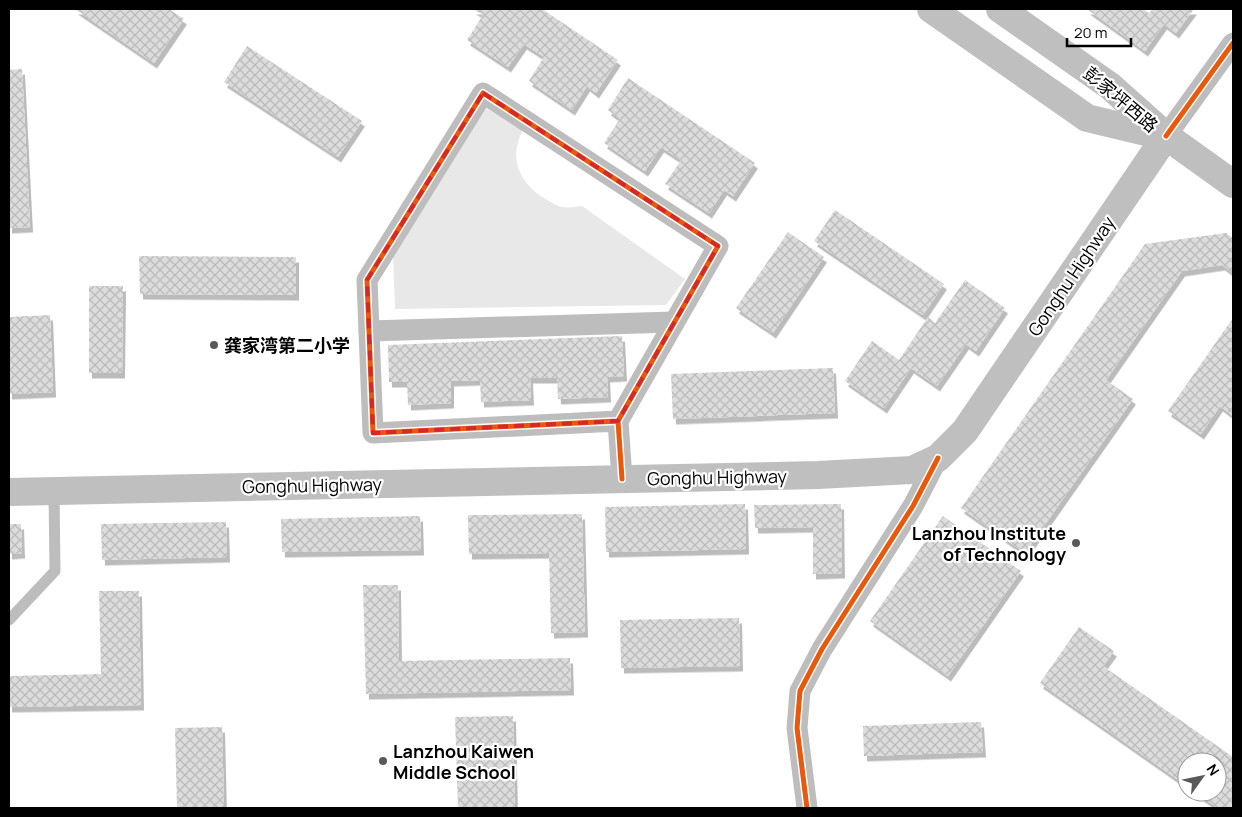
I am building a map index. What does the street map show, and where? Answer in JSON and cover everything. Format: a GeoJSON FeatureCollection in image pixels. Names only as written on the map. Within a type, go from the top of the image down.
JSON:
{"type":"FeatureCollection","features":[{"type":"Feature","properties":{"kind":"main road","name":"彭家坪西路"},"geometry":{"type":"LineString","coordinates":[[931,9],[1087,118],[1166,136]]}},
{"type":"Feature","properties":{"kind":"main road","name":"彭家坪西路"},"geometry":{"type":"LineString","coordinates":[[1000,9],[1110,86],[1166,136]]}},
{"type":"Feature","properties":{"kind":"main road"},"geometry":{"type":"LineString","coordinates":[[1166,136],[1233,184]]}},
{"type":"Feature","properties":{"kind":"main road","name":"Gonghu Highway"},"geometry":{"type":"LineString","coordinates":[[9,492],[818,475],[912,470],[938,458],[965,431],[1166,136]]}},
{"type":"Feature","properties":{"kind":"street"},"geometry":{"type":"LineString","coordinates":[[1166,136],[1233,43]]}},
{"type":"Feature","properties":{"kind":"street"},"geometry":{"type":"LineString","coordinates":[[618,421],[373,433],[367,280],[483,93],[718,246],[618,421],[622,479]]}},
{"type":"Feature","properties":{"kind":"street"},"geometry":{"type":"LineString","coordinates":[[369,331],[674,322]]}},
{"type":"Feature","properties":{"kind":"street"},"geometry":{"type":"LineString","coordinates":[[807,808],[798,728],[800,691],[822,649],[889,547],[938,458]]}},
{"type":"Feature","properties":{"kind":"lane"},"geometry":{"type":"LineString","coordinates":[[9,620],[55,571],[54,491]]}},
{"type":"Feature","properties":{"kind":"highlighted area"},"geometry":{"type":"Polygon","coordinates":[[[483,93],[718,246],[618,421],[373,433],[367,280],[483,93]]]}},
{"type":"Feature","properties":{"kind":"shaded area"},"geometry":{"type":"Polygon","coordinates":[[[484,107],[523,130],[518,141],[517,162],[524,180],[539,195],[559,206],[582,206],[685,279],[666,305],[395,309],[393,254],[484,107]]]}},
{"type":"Feature","properties":{"kind":"building"},"geometry":{"type":"Polygon","coordinates":[[[75,9],[169,9],[184,19],[154,63],[75,9]]]}},
{"type":"Feature","properties":{"kind":"building"},"geometry":{"type":"Polygon","coordinates":[[[473,9],[542,9],[618,60],[596,93],[587,86],[572,110],[529,81],[544,57],[524,44],[508,67],[467,40],[483,15],[473,9]]]}},
{"type":"Feature","properties":{"kind":"building"},"geometry":{"type":"Polygon","coordinates":[[[1087,9],[1143,9],[1149,13],[1153,9],[1194,9],[1176,33],[1164,24],[1145,51],[1087,9]]]}},
{"type":"Feature","properties":{"kind":"building"},"geometry":{"type":"Polygon","coordinates":[[[247,46],[362,121],[338,157],[224,82],[247,46]]]}},
{"type":"Feature","properties":{"kind":"building"},"geometry":{"type":"Polygon","coordinates":[[[22,69],[30,227],[9,228],[9,70],[22,69]]]}},
{"type":"Feature","properties":{"kind":"building"},"geometry":{"type":"Polygon","coordinates":[[[628,78],[755,163],[733,196],[724,190],[709,213],[665,184],[681,160],[661,147],[645,171],[604,143],[620,119],[608,110],[628,78]]]}},
{"type":"Feature","properties":{"kind":"building"},"geometry":{"type":"Polygon","coordinates":[[[835,210],[944,284],[923,315],[814,241],[835,210]]]}},
{"type":"Feature","properties":{"kind":"building"},"geometry":{"type":"Polygon","coordinates":[[[788,232],[824,257],[773,333],[736,308],[788,232]]]}},
{"type":"Feature","properties":{"kind":"building"},"geometry":{"type":"Polygon","coordinates":[[[1226,233],[1233,238],[1233,273],[1222,265],[1182,271],[1106,380],[1133,399],[1025,553],[961,508],[1145,244],[1226,233]]]}},
{"type":"Feature","properties":{"kind":"building"},"geometry":{"type":"Polygon","coordinates":[[[139,256],[296,257],[296,295],[140,294],[139,256]]]}},
{"type":"Feature","properties":{"kind":"building"},"geometry":{"type":"Polygon","coordinates":[[[965,280],[1005,308],[976,351],[966,344],[937,386],[911,368],[884,408],[845,381],[872,341],[899,360],[928,317],[935,323],[965,280]]]}},
{"type":"Feature","properties":{"kind":"building"},"geometry":{"type":"Polygon","coordinates":[[[89,286],[123,286],[122,373],[89,373],[89,286]]]}},
{"type":"Feature","properties":{"kind":"building"},"geometry":{"type":"Polygon","coordinates":[[[50,315],[53,392],[9,394],[9,317],[50,315]]]}},
{"type":"Feature","properties":{"kind":"building"},"geometry":{"type":"Polygon","coordinates":[[[1233,318],[1233,416],[1220,406],[1201,434],[1168,411],[1233,318]]]}},
{"type":"Feature","properties":{"kind":"building"},"geometry":{"type":"Polygon","coordinates":[[[622,336],[624,376],[607,377],[608,397],[558,399],[557,378],[530,378],[531,400],[481,402],[480,380],[451,381],[451,403],[408,405],[407,382],[389,382],[388,345],[622,336]]]}},
{"type":"Feature","properties":{"kind":"building"},"geometry":{"type":"Polygon","coordinates":[[[833,368],[835,413],[673,419],[671,374],[833,368]]]}},
{"type":"Feature","properties":{"kind":"building"},"geometry":{"type":"Polygon","coordinates":[[[745,504],[746,549],[606,552],[605,507],[745,504]]]}},
{"type":"Feature","properties":{"kind":"building"},"geometry":{"type":"Polygon","coordinates":[[[841,504],[842,573],[813,574],[813,527],[755,528],[754,505],[841,504]]]}},
{"type":"Feature","properties":{"kind":"building"},"geometry":{"type":"Polygon","coordinates":[[[582,514],[585,632],[551,633],[549,553],[469,554],[468,515],[582,514]]]}},
{"type":"Feature","properties":{"kind":"building"},"geometry":{"type":"Polygon","coordinates":[[[420,516],[421,550],[282,552],[281,519],[420,516]]]}},
{"type":"Feature","properties":{"kind":"building"},"geometry":{"type":"Polygon","coordinates":[[[943,516],[1021,571],[948,676],[870,621],[943,516]]]}},
{"type":"Feature","properties":{"kind":"building"},"geometry":{"type":"Polygon","coordinates":[[[226,522],[227,557],[102,560],[101,524],[226,522]]]}},
{"type":"Feature","properties":{"kind":"building"},"geometry":{"type":"Polygon","coordinates":[[[9,524],[21,524],[22,553],[9,554],[9,524]]]}},
{"type":"Feature","properties":{"kind":"building"},"geometry":{"type":"Polygon","coordinates":[[[363,585],[398,585],[399,661],[570,658],[571,690],[366,694],[363,585]]]}},
{"type":"Feature","properties":{"kind":"building"},"geometry":{"type":"Polygon","coordinates":[[[99,591],[139,591],[141,705],[9,707],[9,676],[101,674],[99,591]]]}},
{"type":"Feature","properties":{"kind":"building"},"geometry":{"type":"Polygon","coordinates":[[[739,618],[740,666],[621,668],[620,620],[739,618]]]}},
{"type":"Feature","properties":{"kind":"building"},"geometry":{"type":"Polygon","coordinates":[[[1079,627],[1114,651],[1103,666],[1226,752],[1177,752],[1177,779],[1040,683],[1079,627]]]}},
{"type":"Feature","properties":{"kind":"building"},"geometry":{"type":"Polygon","coordinates":[[[513,716],[515,808],[458,808],[455,717],[513,716]]]}},
{"type":"Feature","properties":{"kind":"building"},"geometry":{"type":"Polygon","coordinates":[[[981,722],[983,752],[864,756],[863,726],[981,722]]]}},
{"type":"Feature","properties":{"kind":"building"},"geometry":{"type":"Polygon","coordinates":[[[222,727],[224,808],[177,808],[175,728],[222,727]]]}},
{"type":"Feature","properties":{"kind":"building"},"geometry":{"type":"Polygon","coordinates":[[[1227,753],[1233,757],[1233,808],[1218,808],[1209,802],[1227,802],[1227,753]]]}},
{"type":"Feature","properties":{"kind":"cycle path"},"geometry":{"type":"LineString","coordinates":[[1166,136],[1233,43]]}},
{"type":"Feature","properties":{"kind":"cycle path"},"geometry":{"type":"LineString","coordinates":[[618,421],[373,433],[367,280],[483,93],[718,246],[618,421],[622,479]]}},
{"type":"Feature","properties":{"kind":"cycle path"},"geometry":{"type":"LineString","coordinates":[[807,808],[797,728],[800,691],[822,649],[913,506],[938,458]]}},
{"type":"Feature","properties":{"kind":"place","name":"龚家湾第二小学"},"geometry":{"type":"Point","coordinates":[214,345]}},
{"type":"Feature","properties":{"kind":"place","name":"Lanzhou Institute of Technology"},"geometry":{"type":"Point","coordinates":[1076,543]}},
{"type":"Feature","properties":{"kind":"place","name":"Lanzhou Kaiwen Middle School"},"geometry":{"type":"Point","coordinates":[383,761]}}]}
